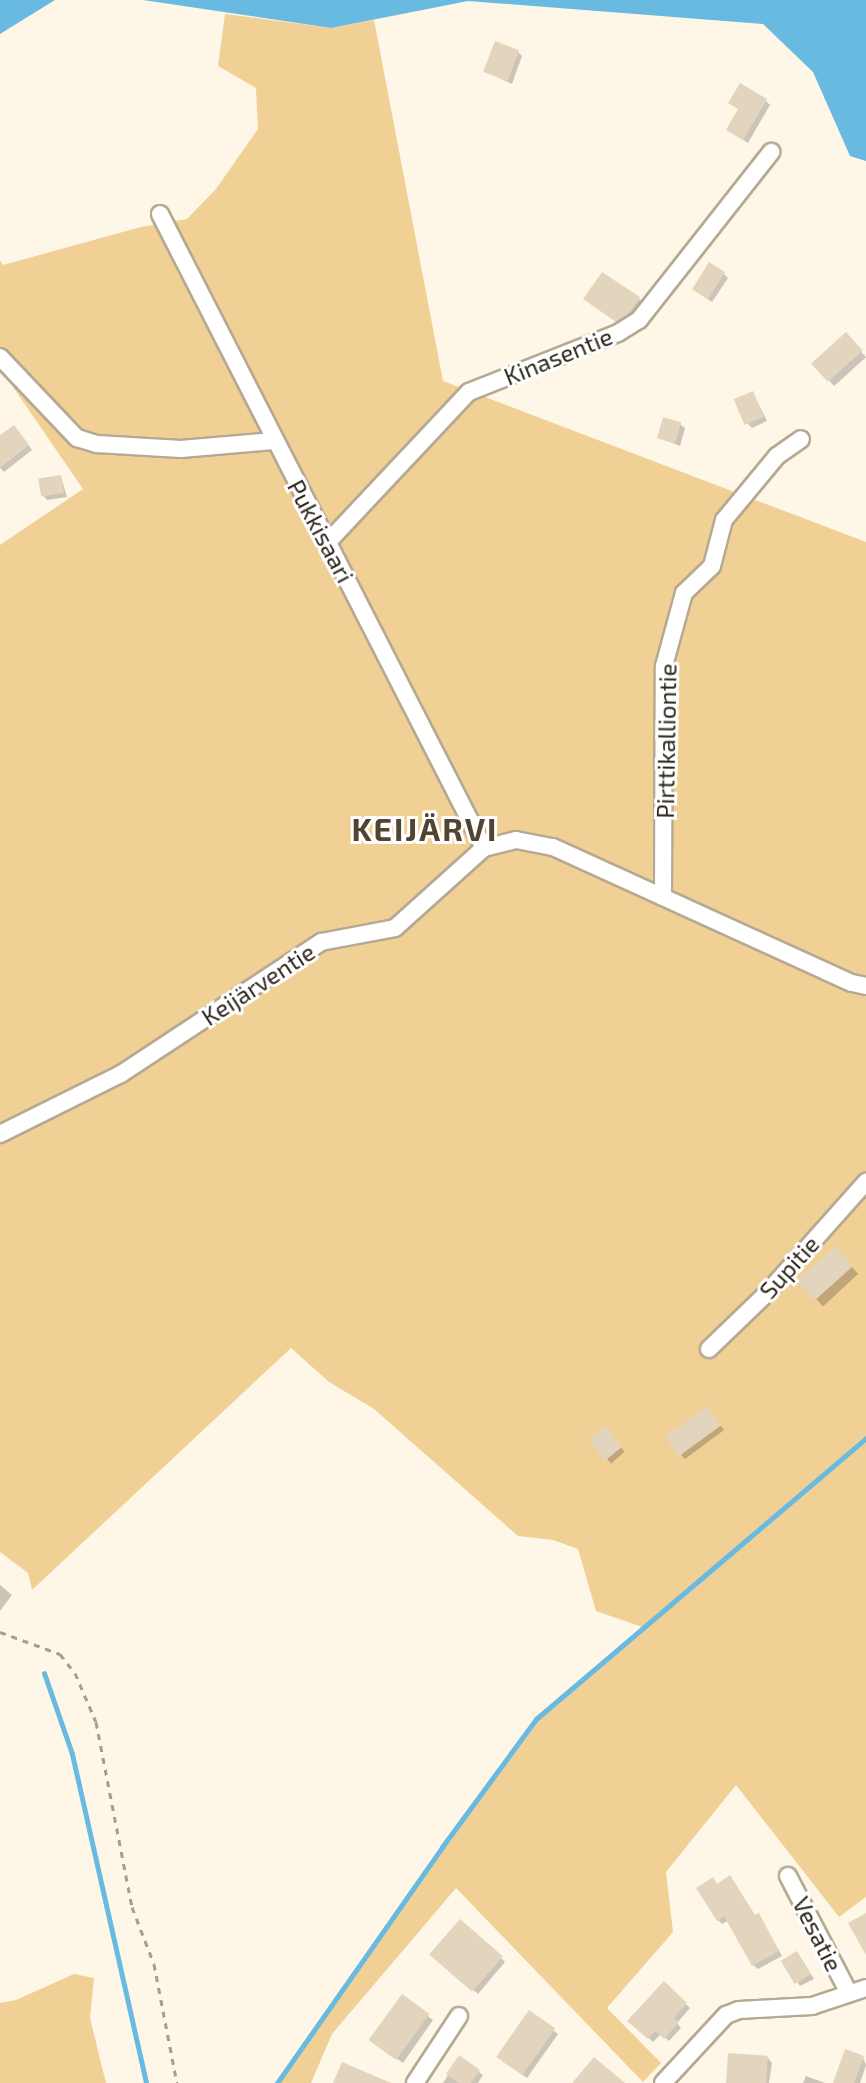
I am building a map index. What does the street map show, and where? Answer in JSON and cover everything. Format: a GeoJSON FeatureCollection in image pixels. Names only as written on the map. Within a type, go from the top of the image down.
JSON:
{"type":"FeatureCollection","features":[{"type":"Feature","properties":{"kind":"street","name":"Kinasentie"},"geometry":{"type":"LineString","coordinates":[[327,543],[469,392],[618,333],[639,320],[771,152]]}},
{"type":"Feature","properties":{"kind":"street","name":"Pukkisaari"},"geometry":{"type":"LineString","coordinates":[[160,214],[218,322],[274,441],[484,848]]}},
{"type":"Feature","properties":{"kind":"street"},"geometry":{"type":"LineString","coordinates":[[0,357],[77,438],[97,444],[181,449],[274,441]]}},
{"type":"Feature","properties":{"kind":"street","name":"Pirttikalliontie"},"geometry":{"type":"LineString","coordinates":[[663,897],[664,666],[684,593],[712,566],[724,520],[777,456],[801,439]]}},
{"type":"Feature","properties":{"kind":"street"},"geometry":{"type":"LineString","coordinates":[[484,848],[516,840],[553,847],[852,983],[866,986]]}},
{"type":"Feature","properties":{"kind":"street","name":"Keijärventie"},"geometry":{"type":"LineString","coordinates":[[0,1134],[121,1074],[321,942],[395,928],[484,848]]}},
{"type":"Feature","properties":{"kind":"street","name":"Supitie"},"geometry":{"type":"LineString","coordinates":[[709,1349],[767,1293],[866,1182]]}},
{"type":"Feature","properties":{"kind":"street","name":"Vesatie"},"geometry":{"type":"LineString","coordinates":[[788,1876],[849,1993]]}},
{"type":"Feature","properties":{"kind":"street"},"geometry":{"type":"LineString","coordinates":[[663,2083],[726,2015],[739,2010],[812,2006],[866,1988]]}},
{"type":"Feature","properties":{"kind":"street"},"geometry":{"type":"LineString","coordinates":[[415,2083],[459,2016]]}},
{"type":"Feature","properties":{"kind":"path"},"geometry":{"type":"LineString","coordinates":[[0,1632],[65,1659],[96,1722],[132,1907],[154,1964],[177,2083]]}},
{"type":"Feature","properties":{"kind":"shaded area"},"geometry":{"type":"Polygon","coordinates":[[[225,14],[331,28],[374,20],[443,381],[866,542],[866,1897],[839,1917],[736,1785],[666,1872],[673,1932],[607,2008],[661,2063],[643,2082],[456,1888],[332,2034],[311,2083],[277,2083],[536,1719],[642,1627],[596,1611],[578,1549],[553,1540],[518,1536],[374,1409],[329,1382],[291,1348],[32,1590],[28,1573],[0,1552],[0,545],[83,489],[0,368],[0,260],[3,265],[141,227],[187,219],[216,189],[258,129],[256,88],[218,66],[225,14]]]}},
{"type":"Feature","properties":{"kind":"shaded area"},"geometry":{"type":"Polygon","coordinates":[[[74,1974],[94,1978],[90,2018],[106,2083],[0,2083],[0,2003],[16,2000],[74,1974]]]}},
{"type":"Feature","properties":{"kind":"water"},"geometry":{"type":"Polygon","coordinates":[[[0,0],[55,0],[0,34],[0,0]]]}},
{"type":"Feature","properties":{"kind":"water"},"geometry":{"type":"Polygon","coordinates":[[[143,0],[866,0],[866,161],[850,156],[813,72],[763,24],[468,1],[331,28],[143,0]]]}},
{"type":"Feature","properties":{"kind":"building"},"geometry":{"type":"Polygon","coordinates":[[[495,41],[519,50],[507,81],[483,72],[495,41]]]}},
{"type":"Feature","properties":{"kind":"building"},"geometry":{"type":"Polygon","coordinates":[[[740,83],[767,99],[743,140],[726,130],[738,109],[728,103],[740,83]]]}},
{"type":"Feature","properties":{"kind":"building"},"geometry":{"type":"Polygon","coordinates":[[[709,262],[725,272],[708,299],[692,289],[709,262]]]}},
{"type":"Feature","properties":{"kind":"building"},"geometry":{"type":"Polygon","coordinates":[[[602,272],[640,297],[629,313],[616,322],[583,299],[602,272]]]}},
{"type":"Feature","properties":{"kind":"building"},"geometry":{"type":"Polygon","coordinates":[[[846,332],[863,351],[828,382],[811,363],[846,332]]]}},
{"type":"Feature","properties":{"kind":"building"},"geometry":{"type":"Polygon","coordinates":[[[753,391],[764,417],[745,425],[734,399],[753,391]]]}},
{"type":"Feature","properties":{"kind":"building"},"geometry":{"type":"Polygon","coordinates":[[[663,417],[681,422],[675,443],[657,438],[663,417]]]}},
{"type":"Feature","properties":{"kind":"building"},"geometry":{"type":"Polygon","coordinates":[[[14,425],[29,445],[0,468],[0,435],[14,425]]]}},
{"type":"Feature","properties":{"kind":"building"},"geometry":{"type":"Polygon","coordinates":[[[61,475],[64,493],[41,496],[38,479],[61,475]]]}},
{"type":"Feature","properties":{"kind":"building"},"geometry":{"type":"Polygon","coordinates":[[[835,1246],[853,1266],[814,1301],[796,1281],[835,1246]]]}},
{"type":"Feature","properties":{"kind":"building"},"geometry":{"type":"Polygon","coordinates":[[[707,1406],[721,1425],[679,1456],[665,1437],[707,1406]]]}},
{"type":"Feature","properties":{"kind":"building"},"geometry":{"type":"Polygon","coordinates":[[[605,1426],[622,1447],[605,1461],[588,1440],[605,1426]]]}},
{"type":"Feature","properties":{"kind":"building"},"geometry":{"type":"Polygon","coordinates":[[[730,1875],[755,1915],[759,1913],[779,1951],[752,1966],[724,1916],[717,1921],[696,1888],[713,1877],[717,1884],[730,1875]]]}},
{"type":"Feature","properties":{"kind":"building"},"geometry":{"type":"Polygon","coordinates":[[[866,1913],[866,1955],[848,1923],[866,1913]]]}},
{"type":"Feature","properties":{"kind":"building"},"geometry":{"type":"Polygon","coordinates":[[[460,1919],[503,1956],[472,1992],[429,1954],[460,1919]]]}},
{"type":"Feature","properties":{"kind":"building"},"geometry":{"type":"Polygon","coordinates":[[[797,1951],[811,1974],[795,1984],[781,1961],[797,1951]]]}},
{"type":"Feature","properties":{"kind":"building"},"geometry":{"type":"Polygon","coordinates":[[[664,1981],[687,2003],[674,2018],[679,2022],[664,2039],[655,2031],[648,2039],[627,2021],[664,1981]]]}},
{"type":"Feature","properties":{"kind":"building"},"geometry":{"type":"Polygon","coordinates":[[[402,1994],[430,2014],[396,2060],[368,2040],[402,1994]]]}},
{"type":"Feature","properties":{"kind":"building"},"geometry":{"type":"Polygon","coordinates":[[[529,2010],[555,2028],[523,2075],[496,2057],[529,2010]]]}},
{"type":"Feature","properties":{"kind":"building"},"geometry":{"type":"Polygon","coordinates":[[[845,2049],[864,2056],[854,2083],[833,2083],[845,2049]]]}},
{"type":"Feature","properties":{"kind":"building"},"geometry":{"type":"Polygon","coordinates":[[[728,2053],[768,2056],[766,2083],[726,2083],[728,2053]]]}},
{"type":"Feature","properties":{"kind":"building"},"geometry":{"type":"Polygon","coordinates":[[[459,2055],[480,2070],[471,2083],[459,2083],[446,2074],[459,2055]]]}},
{"type":"Feature","properties":{"kind":"building"},"geometry":{"type":"Polygon","coordinates":[[[594,2057],[625,2083],[572,2083],[594,2057]]]}},
{"type":"Feature","properties":{"kind":"building"},"geometry":{"type":"Polygon","coordinates":[[[342,2062],[391,2083],[333,2083],[342,2062]]]}},
{"type":"Feature","properties":{"kind":"waterway"},"geometry":{"type":"LineString","coordinates":[[277,2083],[536,1719],[866,1438]]}},
{"type":"Feature","properties":{"kind":"waterway"},"geometry":{"type":"LineString","coordinates":[[44,1673],[72,1754],[146,2083]]}},
{"type":"Feature","properties":{"kind":"district","name":"KEIJÄRVI"},"geometry":{"type":"Point","coordinates":[425,828]}}]}
